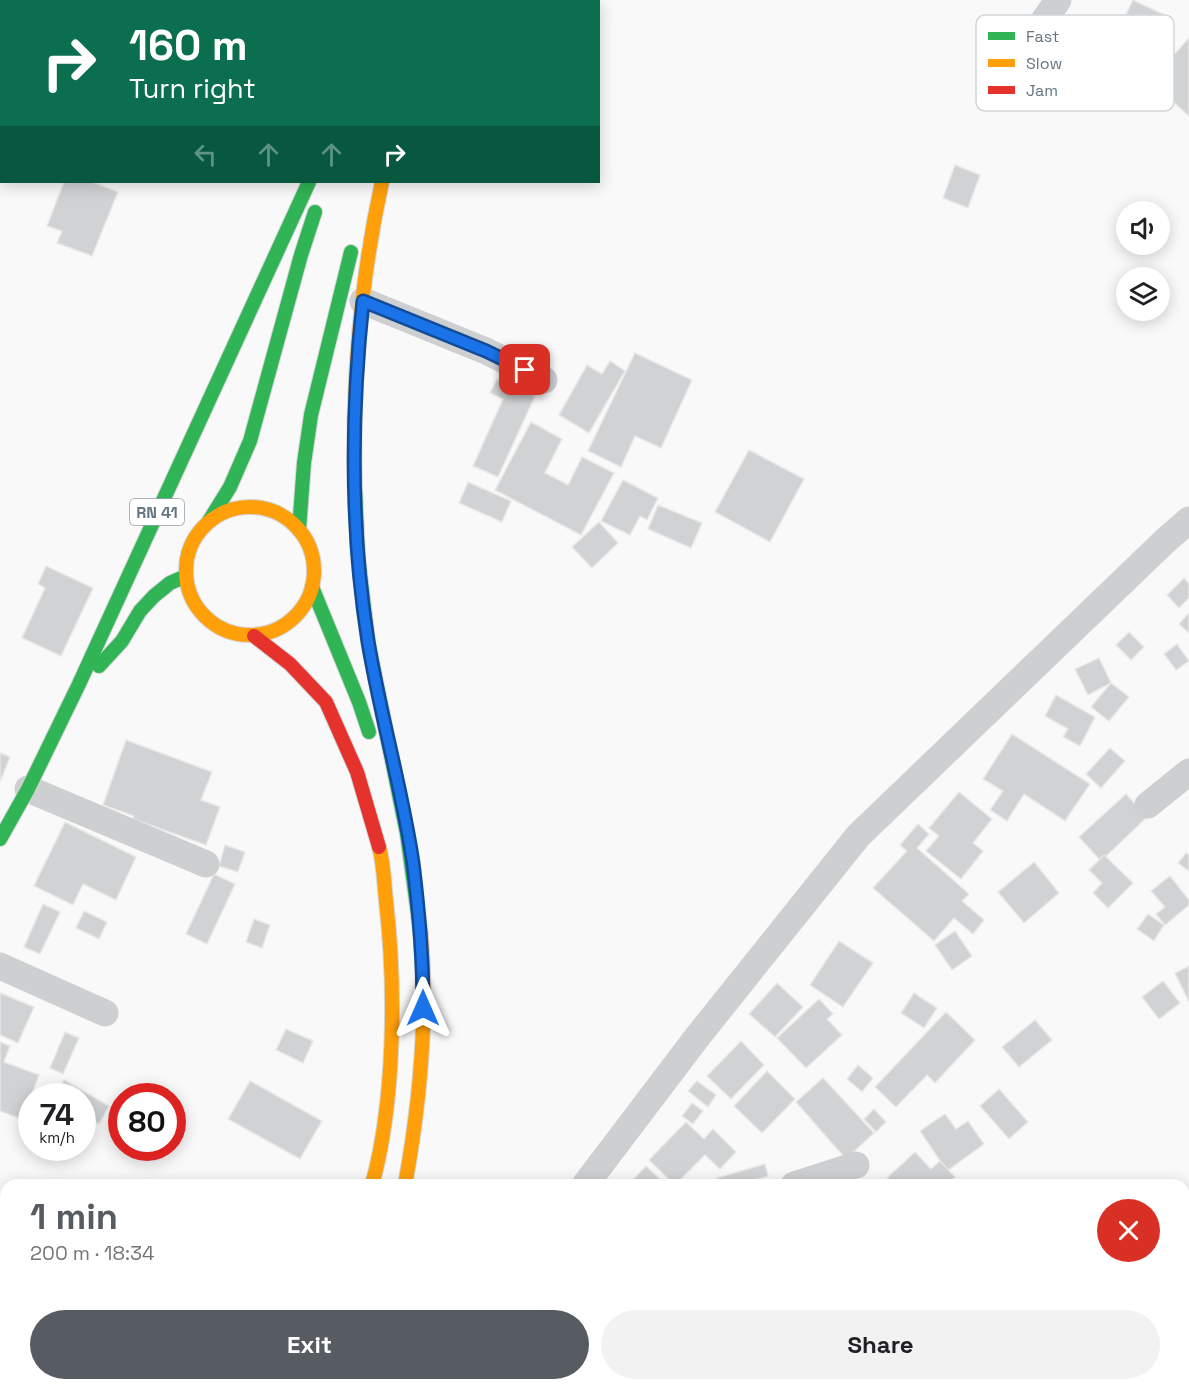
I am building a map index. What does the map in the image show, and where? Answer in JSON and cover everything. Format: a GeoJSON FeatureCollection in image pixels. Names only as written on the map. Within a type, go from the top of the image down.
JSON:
{"type":"FeatureCollection","features":[{"type":"Feature","properties":{"kind":"highway","name":"RN 41"},"geometry":{"type":"LineString","coordinates":[[0,839],[28,789],[79,684],[309,183]]}},
{"type":"Feature","properties":{"kind":"highway"},"geometry":{"type":"LineString","coordinates":[[362,213],[371,183]]}},
{"type":"Feature","properties":{"kind":"highway"},"geometry":{"type":"LineString","coordinates":[[382,183],[374,218],[358,347],[354,464],[360,579],[368,642],[412,862],[423,960],[423,1056],[415,1136],[406,1179]]}},
{"type":"Feature","properties":{"kind":"highway","name":"RN 41"},"geometry":{"type":"LineString","coordinates":[[208,521],[230,487],[250,441],[301,255],[321,194]]}},
{"type":"Feature","properties":{"kind":"highway"},"geometry":{"type":"LineString","coordinates":[[299,530],[304,463],[311,416],[356,234]]}},
{"type":"Feature","properties":{"kind":"highway"},"geometry":{"type":"LineString","coordinates":[[246,507],[266,509],[284,516],[299,530],[310,547],[315,567],[312,587],[304,606],[291,621],[273,631],[254,636],[234,634],[215,626],[200,613],[190,595],[186,576],[188,555],[195,537],[208,521],[226,511],[246,507]]}},
{"type":"Feature","properties":{"kind":"highway"},"geometry":{"type":"LineString","coordinates":[[79,684],[112,653],[140,611],[154,596],[170,583],[186,576]]}},
{"type":"Feature","properties":{"kind":"highway"},"geometry":{"type":"LineString","coordinates":[[312,587],[359,702],[412,862]]}},
{"type":"Feature","properties":{"kind":"highway"},"geometry":{"type":"LineString","coordinates":[[254,636],[290,664],[326,702],[357,772],[381,853],[390,933],[391,1030],[387,1097],[374,1179]]}},
{"type":"Feature","properties":{"kind":"street"},"geometry":{"type":"LineString","coordinates":[[1048,15],[1058,0]]}},
{"type":"Feature","properties":{"kind":"street"},"geometry":{"type":"LineString","coordinates":[[363,301],[486,351],[544,380]]}},
{"type":"Feature","properties":{"kind":"street"},"geometry":{"type":"LineString","coordinates":[[590,1179],[698,1036],[858,836],[1156,549],[1189,520]]}},
{"type":"Feature","properties":{"kind":"street"},"geometry":{"type":"LineString","coordinates":[[1148,805],[1189,772]]}},
{"type":"Feature","properties":{"kind":"street"},"geometry":{"type":"LineString","coordinates":[[28,789],[206,864]]}},
{"type":"Feature","properties":{"kind":"street"},"geometry":{"type":"LineString","coordinates":[[0,966],[105,1012]]}},
{"type":"Feature","properties":{"kind":"street"},"geometry":{"type":"LineString","coordinates":[[813,1179],[856,1165]]}},
{"type":"Feature","properties":{"kind":"building"},"geometry":{"type":"Polygon","coordinates":[[[1133,0],[1165,15],[1126,15],[1133,0]]]}},
{"type":"Feature","properties":{"kind":"building"},"geometry":{"type":"Polygon","coordinates":[[[1189,38],[1189,116],[1174,102],[1174,55],[1189,38]]]}},
{"type":"Feature","properties":{"kind":"building"},"geometry":{"type":"Polygon","coordinates":[[[955,165],[980,175],[968,208],[943,198],[955,165]]]}},
{"type":"Feature","properties":{"kind":"building"},"geometry":{"type":"Polygon","coordinates":[[[64,183],[95,183],[118,192],[92,256],[57,243],[62,231],[47,226],[64,183]]]}},
{"type":"Feature","properties":{"kind":"building"},"geometry":{"type":"Polygon","coordinates":[[[635,353],[692,380],[661,448],[635,436],[621,467],[588,451],[635,353]]]}},
{"type":"Feature","properties":{"kind":"building"},"geometry":{"type":"Polygon","coordinates":[[[610,361],[625,371],[589,433],[559,415],[587,365],[602,374],[610,361]]]}},
{"type":"Feature","properties":{"kind":"building"},"geometry":{"type":"Polygon","coordinates":[[[497,379],[535,396],[498,477],[473,466],[503,399],[490,393],[497,379]]]}},
{"type":"Feature","properties":{"kind":"building"},"geometry":{"type":"Polygon","coordinates":[[[531,422],[562,439],[545,473],[568,485],[582,457],[614,473],[581,535],[495,490],[531,422]]]}},
{"type":"Feature","properties":{"kind":"building"},"geometry":{"type":"Polygon","coordinates":[[[749,450],[804,479],[770,542],[715,512],[749,450]]]}},
{"type":"Feature","properties":{"kind":"building"},"geometry":{"type":"Polygon","coordinates":[[[623,480],[658,498],[647,520],[640,516],[630,535],[601,521],[623,480]]]}},
{"type":"Feature","properties":{"kind":"building"},"geometry":{"type":"Polygon","coordinates":[[[468,482],[511,501],[502,522],[459,503],[468,482]]]}},
{"type":"Feature","properties":{"kind":"building"},"geometry":{"type":"Polygon","coordinates":[[[658,505],[702,523],[691,548],[648,529],[658,505]]]}},
{"type":"Feature","properties":{"kind":"building"},"geometry":{"type":"Polygon","coordinates":[[[599,522],[618,543],[592,568],[572,547],[599,522]]]}},
{"type":"Feature","properties":{"kind":"building"},"geometry":{"type":"Polygon","coordinates":[[[46,566],[93,588],[61,656],[22,638],[45,588],[38,584],[46,566]]]}},
{"type":"Feature","properties":{"kind":"building"},"geometry":{"type":"Polygon","coordinates":[[[1184,578],[1189,584],[1189,598],[1179,608],[1167,595],[1184,578]]]}},
{"type":"Feature","properties":{"kind":"building"},"geometry":{"type":"Polygon","coordinates":[[[1189,613],[1189,633],[1179,624],[1189,613]]]}},
{"type":"Feature","properties":{"kind":"building"},"geometry":{"type":"Polygon","coordinates":[[[1129,632],[1144,647],[1131,660],[1116,645],[1129,632]]]}},
{"type":"Feature","properties":{"kind":"building"},"geometry":{"type":"Polygon","coordinates":[[[1177,644],[1189,661],[1176,670],[1164,654],[1177,644]]]}},
{"type":"Feature","properties":{"kind":"building"},"geometry":{"type":"Polygon","coordinates":[[[1099,658],[1111,683],[1088,695],[1075,669],[1099,658]]]}},
{"type":"Feature","properties":{"kind":"building"},"geometry":{"type":"Polygon","coordinates":[[[1111,683],[1129,697],[1109,721],[1091,707],[1111,683]]]}},
{"type":"Feature","properties":{"kind":"building"},"geometry":{"type":"Polygon","coordinates":[[[1056,695],[1095,717],[1080,746],[1063,737],[1068,729],[1045,716],[1056,695]]]}},
{"type":"Feature","properties":{"kind":"building"},"geometry":{"type":"Polygon","coordinates":[[[1012,734],[1090,784],[1065,821],[1024,794],[1007,821],[990,810],[1003,791],[983,779],[1012,734]]]}},
{"type":"Feature","properties":{"kind":"building"},"geometry":{"type":"Polygon","coordinates":[[[126,740],[212,772],[201,800],[220,807],[206,845],[133,819],[134,816],[103,805],[126,740]]]}},
{"type":"Feature","properties":{"kind":"building"},"geometry":{"type":"Polygon","coordinates":[[[1110,748],[1125,761],[1101,788],[1086,774],[1110,748]]]}},
{"type":"Feature","properties":{"kind":"building"},"geometry":{"type":"Polygon","coordinates":[[[0,753],[10,757],[0,782],[0,753]]]}},
{"type":"Feature","properties":{"kind":"building"},"geometry":{"type":"Polygon","coordinates":[[[959,792],[992,819],[973,843],[983,851],[961,879],[926,851],[939,836],[929,828],[959,792]]]}},
{"type":"Feature","properties":{"kind":"building"},"geometry":{"type":"Polygon","coordinates":[[[1126,794],[1147,817],[1101,861],[1079,837],[1126,794]]]}},
{"type":"Feature","properties":{"kind":"building"},"geometry":{"type":"Polygon","coordinates":[[[65,822],[136,857],[116,900],[83,884],[73,905],[34,886],[65,822]]]}},
{"type":"Feature","properties":{"kind":"building"},"geometry":{"type":"Polygon","coordinates":[[[918,824],[929,834],[917,848],[969,894],[962,901],[984,920],[973,934],[954,918],[934,941],[873,888],[907,851],[900,845],[918,824]]]}},
{"type":"Feature","properties":{"kind":"building"},"geometry":{"type":"Polygon","coordinates":[[[225,845],[245,852],[238,872],[219,866],[225,845]]]}},
{"type":"Feature","properties":{"kind":"building"},"geometry":{"type":"Polygon","coordinates":[[[1186,853],[1189,855],[1189,871],[1178,863],[1186,853]]]}},
{"type":"Feature","properties":{"kind":"building"},"geometry":{"type":"Polygon","coordinates":[[[1104,855],[1133,883],[1108,908],[1093,893],[1102,883],[1089,870],[1104,855]]]}},
{"type":"Feature","properties":{"kind":"building"},"geometry":{"type":"Polygon","coordinates":[[[1034,862],[1059,893],[1024,923],[998,892],[1034,862]]]}},
{"type":"Feature","properties":{"kind":"building"},"geometry":{"type":"Polygon","coordinates":[[[214,874],[235,884],[207,944],[186,934],[214,874]]]}},
{"type":"Feature","properties":{"kind":"building"},"geometry":{"type":"Polygon","coordinates":[[[1170,876],[1189,900],[1189,905],[1165,925],[1156,914],[1165,907],[1151,891],[1170,876]]]}},
{"type":"Feature","properties":{"kind":"building"},"geometry":{"type":"Polygon","coordinates":[[[43,904],[60,912],[40,954],[24,947],[43,904]]]}},
{"type":"Feature","properties":{"kind":"building"},"geometry":{"type":"Polygon","coordinates":[[[84,911],[107,922],[99,939],[76,928],[84,911]]]}},
{"type":"Feature","properties":{"kind":"building"},"geometry":{"type":"Polygon","coordinates":[[[1148,914],[1164,925],[1154,941],[1137,929],[1148,914]]]}},
{"type":"Feature","properties":{"kind":"building"},"geometry":{"type":"Polygon","coordinates":[[[254,919],[270,925],[262,948],[246,942],[254,919]]]}},
{"type":"Feature","properties":{"kind":"building"},"geometry":{"type":"Polygon","coordinates":[[[955,931],[972,956],[952,970],[935,945],[955,931]]]}},
{"type":"Feature","properties":{"kind":"building"},"geometry":{"type":"Polygon","coordinates":[[[839,941],[873,963],[843,1007],[810,985],[839,941]]]}},
{"type":"Feature","properties":{"kind":"building"},"geometry":{"type":"Polygon","coordinates":[[[1189,966],[1189,1002],[1175,973],[1189,966]]]}},
{"type":"Feature","properties":{"kind":"building"},"geometry":{"type":"Polygon","coordinates":[[[1163,981],[1180,1003],[1159,1019],[1142,997],[1163,981]]]}},
{"type":"Feature","properties":{"kind":"building"},"geometry":{"type":"Polygon","coordinates":[[[777,983],[803,1007],[775,1037],[749,1014],[777,983]]]}},
{"type":"Feature","properties":{"kind":"building"},"geometry":{"type":"Polygon","coordinates":[[[0,993],[34,1007],[18,1043],[0,1035],[0,993]]]}},
{"type":"Feature","properties":{"kind":"building"},"geometry":{"type":"Polygon","coordinates":[[[914,993],[937,1008],[924,1028],[901,1013],[914,993]]]}},
{"type":"Feature","properties":{"kind":"building"},"geometry":{"type":"Polygon","coordinates":[[[819,999],[833,1014],[827,1019],[842,1035],[806,1068],[777,1038],[819,999]]]}},
{"type":"Feature","properties":{"kind":"building"},"geometry":{"type":"Polygon","coordinates":[[[946,1012],[975,1040],[935,1083],[927,1075],[896,1107],[875,1087],[946,1012]]]}},
{"type":"Feature","properties":{"kind":"building"},"geometry":{"type":"Polygon","coordinates":[[[1035,1020],[1052,1040],[1019,1067],[1002,1047],[1035,1020]]]}},
{"type":"Feature","properties":{"kind":"building"},"geometry":{"type":"Polygon","coordinates":[[[286,1029],[313,1041],[303,1063],[276,1050],[286,1029]]]}},
{"type":"Feature","properties":{"kind":"building"},"geometry":{"type":"Polygon","coordinates":[[[65,1032],[79,1038],[63,1074],[50,1068],[65,1032]]]}},
{"type":"Feature","properties":{"kind":"building"},"geometry":{"type":"Polygon","coordinates":[[[741,1041],[764,1065],[731,1099],[707,1076],[741,1041]]]}},
{"type":"Feature","properties":{"kind":"building"},"geometry":{"type":"Polygon","coordinates":[[[0,1042],[10,1046],[4,1062],[39,1075],[36,1083],[18,1083],[18,1118],[0,1111],[0,1042]]]}},
{"type":"Feature","properties":{"kind":"building"},"geometry":{"type":"Polygon","coordinates":[[[858,1065],[873,1078],[862,1092],[847,1079],[858,1065]]]}},
{"type":"Feature","properties":{"kind":"building"},"geometry":{"type":"Polygon","coordinates":[[[767,1071],[795,1099],[762,1133],[734,1106],[767,1071]]]}},
{"type":"Feature","properties":{"kind":"building"},"geometry":{"type":"Polygon","coordinates":[[[823,1078],[874,1133],[846,1159],[796,1102],[823,1078]]]}},
{"type":"Feature","properties":{"kind":"building"},"geometry":{"type":"Polygon","coordinates":[[[250,1081],[322,1121],[300,1159],[228,1119],[250,1081]]]}},
{"type":"Feature","properties":{"kind":"building"},"geometry":{"type":"Polygon","coordinates":[[[697,1081],[716,1095],[708,1107],[688,1091],[697,1081]]]}},
{"type":"Feature","properties":{"kind":"building"},"geometry":{"type":"Polygon","coordinates":[[[999,1089],[1028,1122],[1009,1139],[980,1106],[999,1089]]]}},
{"type":"Feature","properties":{"kind":"building"},"geometry":{"type":"Polygon","coordinates":[[[96,1098],[108,1105],[99,1124],[96,1122],[96,1098]]]}},
{"type":"Feature","properties":{"kind":"building"},"geometry":{"type":"Polygon","coordinates":[[[692,1103],[703,1111],[693,1124],[682,1116],[692,1103]]]}},
{"type":"Feature","properties":{"kind":"building"},"geometry":{"type":"Polygon","coordinates":[[[874,1109],[886,1122],[876,1132],[864,1119],[874,1109]]]}},
{"type":"Feature","properties":{"kind":"building"},"geometry":{"type":"Polygon","coordinates":[[[945,1114],[956,1129],[968,1121],[984,1144],[947,1171],[920,1131],[945,1114]]]}},
{"type":"Feature","properties":{"kind":"building"},"geometry":{"type":"Polygon","coordinates":[[[686,1122],[704,1139],[713,1129],[736,1152],[720,1169],[705,1155],[681,1179],[669,1179],[649,1160],[686,1122]]]}},
{"type":"Feature","properties":{"kind":"building"},"geometry":{"type":"Polygon","coordinates":[[[915,1152],[931,1169],[940,1161],[955,1177],[953,1179],[887,1178],[915,1152]]]}},
{"type":"Feature","properties":{"kind":"building"},"geometry":{"type":"Polygon","coordinates":[[[765,1164],[768,1176],[757,1179],[717,1178],[765,1164]]]}},
{"type":"Feature","properties":{"kind":"building"},"geometry":{"type":"Polygon","coordinates":[[[646,1166],[660,1179],[634,1179],[646,1166]]]}},
{"type":"Feature","properties":{"kind":"traffic: fast"},"geometry":{"type":"LineString","coordinates":[[0,839],[28,789],[79,684],[309,183]]}},
{"type":"Feature","properties":{"kind":"traffic: fast"},"geometry":{"type":"LineString","coordinates":[[209,521],[230,487],[250,441],[315,212]]}},
{"type":"Feature","properties":{"kind":"traffic: fast"},"geometry":{"type":"LineString","coordinates":[[299,530],[304,463],[311,415],[351,252]]}},
{"type":"Feature","properties":{"kind":"traffic: fast"},"geometry":{"type":"LineString","coordinates":[[355,488],[358,557],[368,642],[407,834],[421,936]]}},
{"type":"Feature","properties":{"kind":"traffic: fast"},"geometry":{"type":"LineString","coordinates":[[99,666],[122,641],[140,611],[154,596],[170,583],[186,576]]}},
{"type":"Feature","properties":{"kind":"traffic: fast"},"geometry":{"type":"LineString","coordinates":[[312,587],[369,732]]}},
{"type":"Feature","properties":{"kind":"traffic: slow"},"geometry":{"type":"LineString","coordinates":[[355,488],[355,411],[359,334],[368,258],[382,183]]}},
{"type":"Feature","properties":{"kind":"traffic: slow"},"geometry":{"type":"LineString","coordinates":[[250,507],[275,512],[295,526],[309,546],[314,571],[309,596],[295,616],[275,630],[250,635],[225,630],[205,616],[191,596],[186,571],[191,546],[205,526],[225,512],[250,507]]}},
{"type":"Feature","properties":{"kind":"traffic: slow"},"geometry":{"type":"LineString","coordinates":[[373,1179],[380,1152],[389,1081],[392,1007],[389,934],[379,847]]}},
{"type":"Feature","properties":{"kind":"traffic: slow"},"geometry":{"type":"LineString","coordinates":[[406,1179],[415,1123],[423,1030],[421,936]]}},
{"type":"Feature","properties":{"kind":"traffic: jam"},"geometry":{"type":"LineString","coordinates":[[254,636],[290,664],[326,702],[357,772],[379,847]]}},
{"type":"Feature","properties":{"kind":"route"},"geometry":{"type":"LineString","coordinates":[[423,1008],[423,960],[412,862],[368,642],[360,579],[354,464],[358,347],[363,301],[486,351],[525,370]]}}]}
